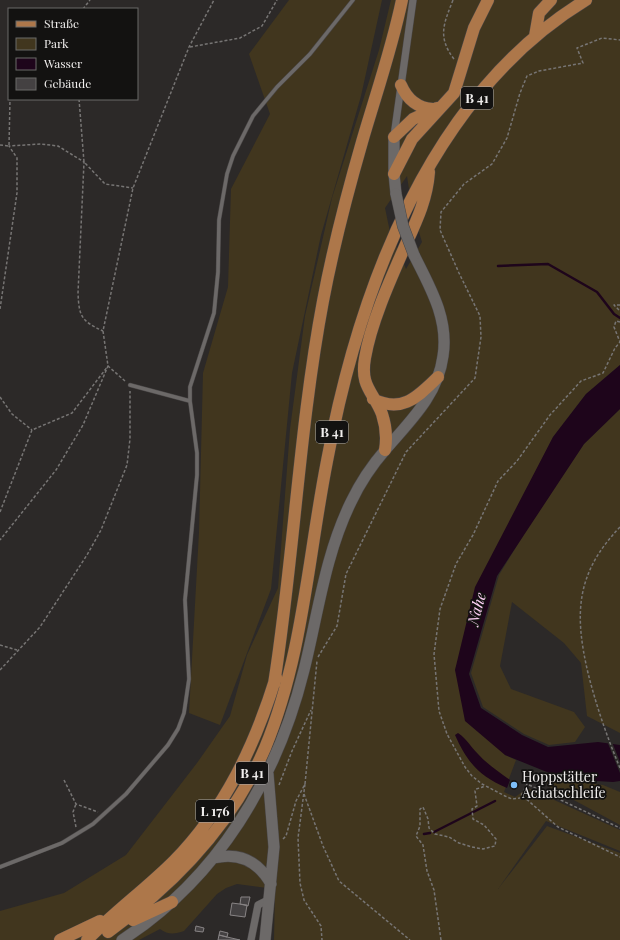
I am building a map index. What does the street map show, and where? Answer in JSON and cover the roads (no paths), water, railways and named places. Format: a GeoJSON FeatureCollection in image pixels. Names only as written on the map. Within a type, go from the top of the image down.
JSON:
{"type":"FeatureCollection","features":[{"type":"Feature","properties":{"kind":"main road"},"geometry":{"type":"LineString","coordinates":[[274,684],[284,621],[310,380],[323,301],[331,260],[352,179],[387,62],[402,0]]}},
{"type":"Feature","properties":{"kind":"main road"},"geometry":{"type":"LineString","coordinates":[[394,174],[412,140],[438,107],[454,93],[474,28],[488,0]]}},
{"type":"Feature","properties":{"kind":"main road"},"geometry":{"type":"LineString","coordinates":[[535,36],[539,13],[551,0]]}},
{"type":"Feature","properties":{"kind":"main road","name":"B 41"},"geometry":{"type":"LineString","coordinates":[[94,940],[108,932],[147,904],[185,868],[221,824],[250,777],[264,750],[283,694],[293,658],[310,565],[326,463],[343,384],[377,278],[398,226],[429,167],[450,134],[485,88],[508,62],[535,36],[586,0]]}},
{"type":"Feature","properties":{"kind":"main road"},"geometry":{"type":"LineString","coordinates":[[401,85],[405,94],[413,102],[422,107],[438,107]]}},
{"type":"Feature","properties":{"kind":"main road"},"geometry":{"type":"LineString","coordinates":[[394,137],[413,119],[438,107]]}},
{"type":"Feature","properties":{"kind":"main road","name":"L 176"},"geometry":{"type":"LineString","coordinates":[[122,940],[172,902],[214,858],[243,818],[268,774],[285,734],[299,692],[325,576],[339,529],[359,488],[385,450],[423,405],[438,377],[444,350],[443,322],[435,298],[414,255],[403,226],[396,194],[394,174],[394,137]]}},
{"type":"Feature","properties":{"kind":"main road"},"geometry":{"type":"LineString","coordinates":[[385,450],[384,423],[365,382],[365,357],[388,287],[422,211],[428,185],[429,167]]}},
{"type":"Feature","properties":{"kind":"main road"},"geometry":{"type":"LineString","coordinates":[[373,398],[386,404],[404,404],[415,399],[438,377]]}},
{"type":"Feature","properties":{"kind":"main road","name":"L 176"},"geometry":{"type":"LineString","coordinates":[[60,940],[95,924],[116,911],[154,880],[174,860],[208,820],[225,795],[249,751],[263,718],[310,565]]}},
{"type":"Feature","properties":{"kind":"main road"},"geometry":{"type":"LineString","coordinates":[[265,940],[274,847],[268,774]]}},
{"type":"Feature","properties":{"kind":"main road"},"geometry":{"type":"LineString","coordinates":[[214,858],[236,856],[248,859],[257,865],[271,884]]}},
{"type":"Feature","properties":{"kind":"main road","name":"L 176"},"geometry":{"type":"LineString","coordinates":[[108,932],[172,902]]}},
{"type":"Feature","properties":{"kind":"main road"},"geometry":{"type":"LineString","coordinates":[[86,940],[116,911]]}},
{"type":"Feature","properties":{"kind":"street"},"geometry":{"type":"LineString","coordinates":[[394,137],[413,0]]}},
{"type":"Feature","properties":{"kind":"street"},"geometry":{"type":"LineString","coordinates":[[251,940],[258,905],[268,900]]}},
{"type":"Feature","properties":{"kind":"lane"},"geometry":{"type":"LineString","coordinates":[[0,867],[46,851],[77,835],[104,814],[126,794],[159,756],[178,729],[184,713],[189,678],[185,600],[197,468],[197,453],[190,401],[193,376],[211,329],[214,313],[218,285],[219,220],[227,174],[233,156],[247,128],[263,102],[310,54],[353,0]]}},
{"type":"Feature","properties":{"kind":"lane"},"geometry":{"type":"LineString","coordinates":[[130,385],[190,401]]}},
{"type":"Feature","properties":{"kind":"water","name":"Nahe"},"geometry":{"type":"Polygon","coordinates":[[[620,365],[620,409],[584,444],[497,576],[469,674],[481,708],[522,735],[548,747],[598,742],[620,745],[620,781],[613,782],[564,779],[505,755],[465,721],[455,670],[475,587],[553,437],[586,394],[620,365]]]}},
{"type":"Feature","properties":{"kind":"water"},"geometry":{"type":"Polygon","coordinates":[[[458,733],[485,761],[510,780],[507,788],[481,773],[475,767],[464,753],[455,735],[458,733]]]}},
{"type":"Feature","properties":{"kind":"waterway"},"geometry":{"type":"LineString","coordinates":[[498,266],[548,264],[597,292],[614,314],[620,318]]}},
{"type":"Feature","properties":{"kind":"waterway"},"geometry":{"type":"LineString","coordinates":[[434,832],[495,801]]}},
{"type":"Feature","properties":{"kind":"waterway"},"geometry":{"type":"LineString","coordinates":[[424,834],[430,833]]}},
{"type":"Feature","properties":{"kind":"place","name":"Hoppstätter Achatschleife"},"geometry":{"type":"Point","coordinates":[514,785]}}]}
